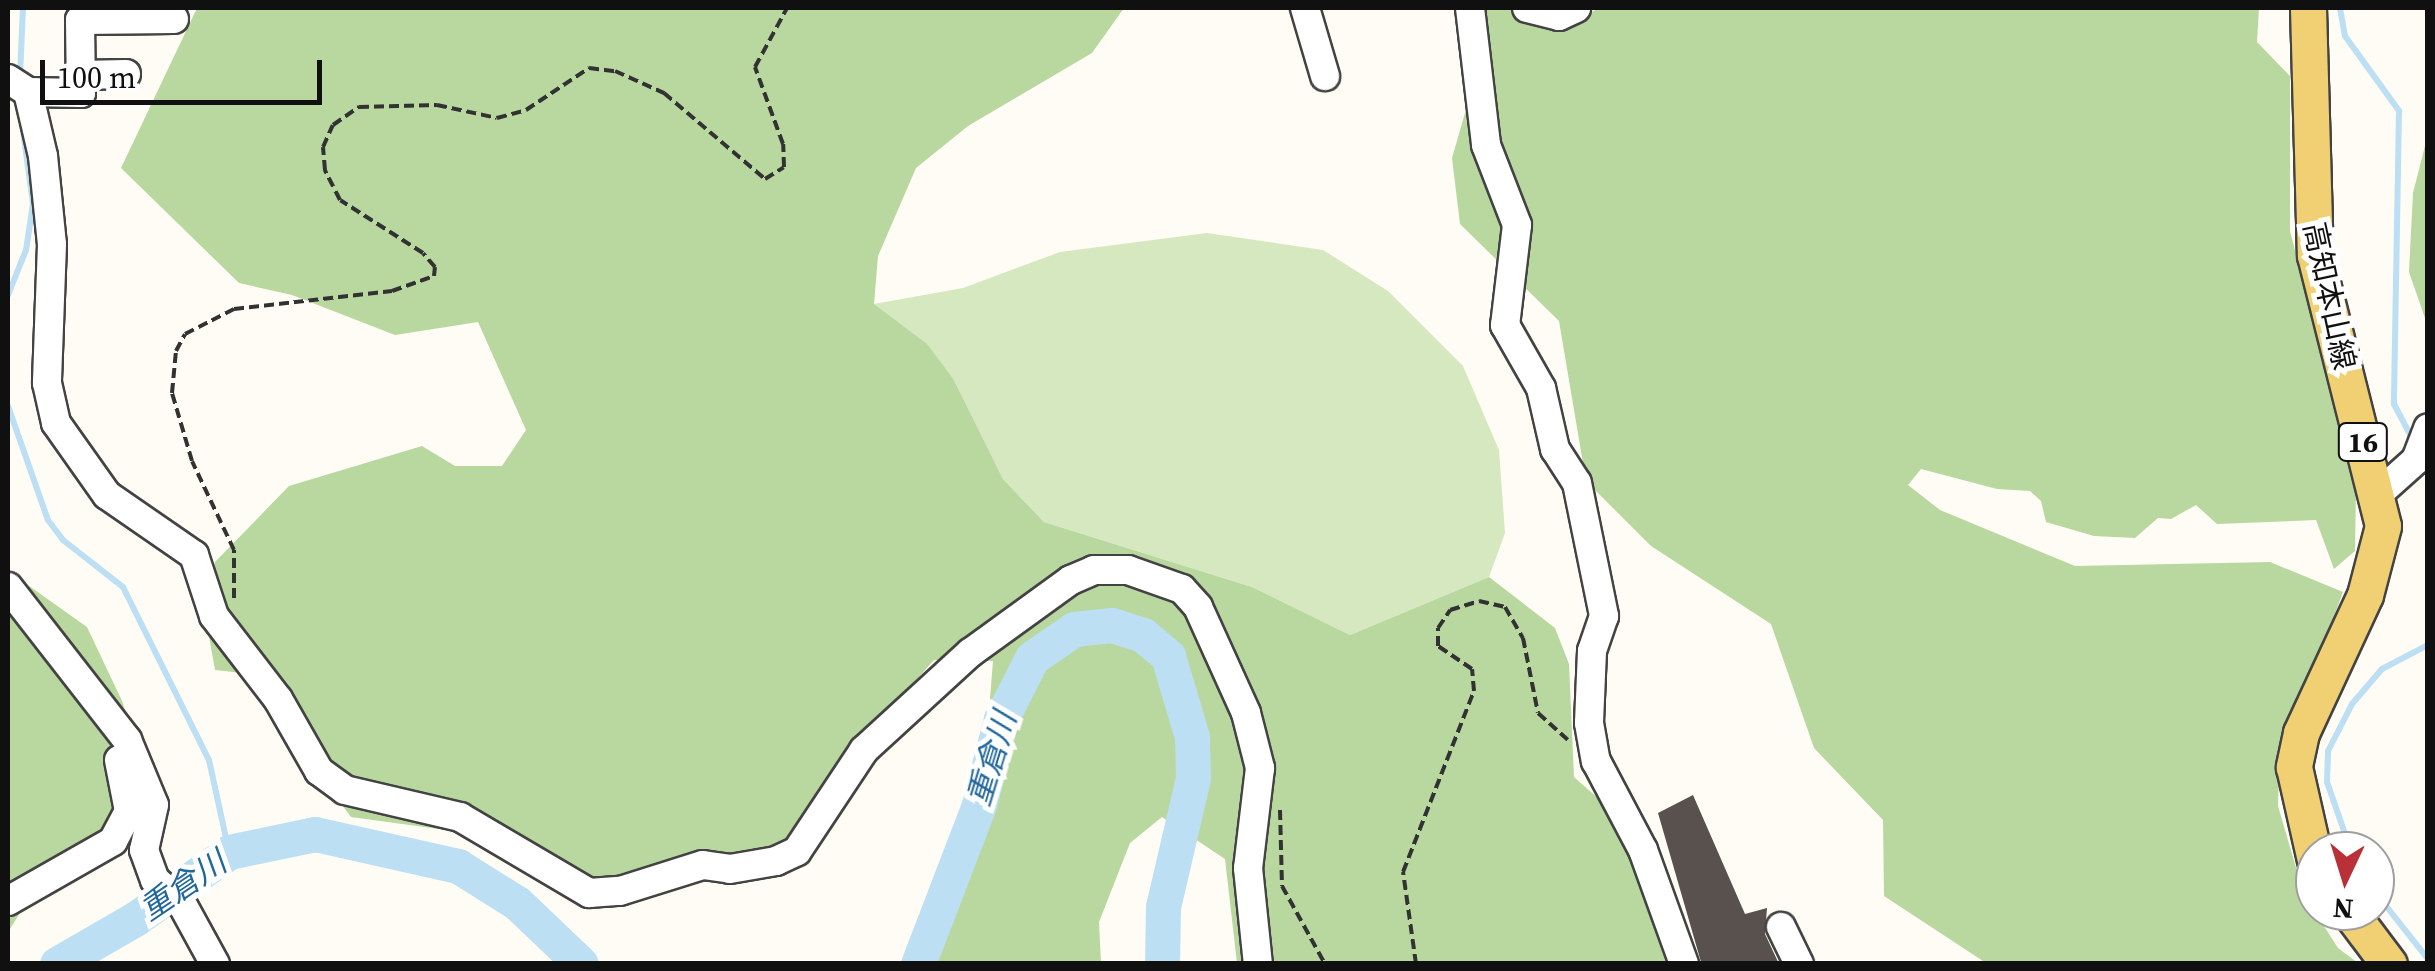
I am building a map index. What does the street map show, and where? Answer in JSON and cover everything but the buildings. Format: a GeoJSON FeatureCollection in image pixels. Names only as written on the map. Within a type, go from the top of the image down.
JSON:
{"type":"FeatureCollection","features":[{"type":"Feature","properties":{"kind":"main road","name":"高知本山線"},"geometry":{"type":"LineString","coordinates":[[2308,8],[2315,255],[2378,494],[2378,556],[2347,639],[2315,696],[2294,767],[2308,831]]}},
{"type":"Feature","properties":{"kind":"main road"},"geometry":{"type":"LineString","coordinates":[[2364,931],[2388,964]]}},
{"type":"Feature","properties":{"kind":"street"},"geometry":{"type":"LineString","coordinates":[[1305,8],[1324,76]]}},
{"type":"Feature","properties":{"kind":"street"},"geometry":{"type":"LineString","coordinates":[[1470,8],[1486,145],[1517,225],[1505,326],[1541,388],[1555,449],[1577,484],[1604,616],[1591,669],[1589,723],[1596,761],[1643,850],[1684,964]]}},
{"type":"Feature","properties":{"kind":"street"},"geometry":{"type":"LineString","coordinates":[[1526,8],[1559,16],[1576,8]]}},
{"type":"Feature","properties":{"kind":"street"},"geometry":{"type":"LineString","coordinates":[[174,19],[80,20],[81,93],[16,85],[43,156],[52,244],[48,383],[56,423],[107,496],[194,555],[203,597],[228,638],[278,699],[319,771],[346,790],[460,817],[562,883],[589,893],[620,891],[703,865],[758,866],[797,850],[864,750],[970,653],[1094,570],[1157,576],[1198,607],[1246,713],[1260,768],[1248,868],[1258,964]]}},
{"type":"Feature","properties":{"kind":"street"},"geometry":{"type":"LineString","coordinates":[[81,75],[126,74]]}},
{"type":"Feature","properties":{"kind":"street"},"geometry":{"type":"LineString","coordinates":[[2378,494],[2422,451],[2428,428]]}},
{"type":"Feature","properties":{"kind":"street"},"geometry":{"type":"LineString","coordinates":[[8,588],[127,740],[150,792],[154,816],[144,850],[156,880],[174,893],[216,964]]}},
{"type":"Feature","properties":{"kind":"street"},"geometry":{"type":"LineString","coordinates":[[8,901],[62,874],[113,841],[124,826],[126,774],[90,695]]}},
{"type":"Feature","properties":{"kind":"street"},"geometry":{"type":"LineString","coordinates":[[1782,926],[1800,964]]}},
{"type":"Feature","properties":{"kind":"path"},"geometry":{"type":"LineString","coordinates":[[228,638],[234,550],[181,430],[172,393],[176,351],[202,321],[234,309],[392,291],[434,276],[435,267],[423,252],[340,200],[324,158],[333,124],[359,107],[437,105],[497,118],[526,110],[589,68],[664,93],[764,179],[784,167],[784,144],[756,67],[787,8]]}},
{"type":"Feature","properties":{"kind":"path"},"geometry":{"type":"LineString","coordinates":[[1416,964],[1403,872],[1474,692],[1472,669],[1438,646],[1438,628],[1450,610],[1479,600],[1505,608],[1522,638],[1538,713],[1596,761]]}},
{"type":"Feature","properties":{"kind":"path"},"geometry":{"type":"LineString","coordinates":[[1279,805],[1282,886],[1325,964]]}},
{"type":"Feature","properties":{"kind":"green space"},"geometry":{"type":"Polygon","coordinates":[[[197,8],[1124,8],[1092,53],[968,126],[916,168],[878,256],[874,304],[927,344],[954,380],[1003,479],[1044,522],[1252,587],[1350,635],[1489,577],[1555,628],[1569,664],[1574,777],[1645,840],[1686,963],[1237,963],[1225,859],[1162,817],[1130,843],[1099,922],[1101,963],[924,963],[953,885],[988,723],[993,661],[934,660],[863,739],[817,834],[721,863],[615,885],[561,881],[461,832],[351,817],[315,769],[269,676],[215,670],[205,614],[215,562],[289,486],[422,446],[455,466],[502,466],[526,430],[478,322],[395,335],[292,295],[239,283],[121,168],[197,8]]]}},
{"type":"Feature","properties":{"kind":"green space"},"geometry":{"type":"Polygon","coordinates":[[[1477,8],[1516,8],[1574,25],[1598,8],[2259,8],[2257,42],[2290,76],[2290,231],[2356,487],[2355,551],[2334,569],[2316,520],[2217,524],[2196,505],[2171,519],[2158,518],[2135,538],[2094,536],[2046,522],[2041,501],[2030,491],[1997,489],[1921,469],[1908,485],[1940,510],[2075,566],[2270,562],[2343,592],[2279,763],[2278,806],[2295,864],[2295,931],[2327,931],[2338,948],[2358,963],[1986,963],[1884,896],[1883,820],[1814,748],[1771,624],[1651,546],[1586,481],[1559,321],[1460,224],[1452,158],[1478,68],[1477,8]]]}},
{"type":"Feature","properties":{"kind":"green space"},"geometry":{"type":"Polygon","coordinates":[[[2427,138],[2428,324],[2409,272],[2413,193],[2427,138]]]}},
{"type":"Feature","properties":{"kind":"green space"},"geometry":{"type":"Polygon","coordinates":[[[1207,233],[1323,250],[1388,291],[1463,366],[1499,450],[1505,533],[1489,577],[1350,635],[1252,587],[1044,522],[1003,479],[954,380],[874,304],[963,288],[1060,252],[1207,233]]]}},
{"type":"Feature","properties":{"kind":"green space"},"geometry":{"type":"Polygon","coordinates":[[[8,571],[87,627],[122,701],[148,779],[96,839],[37,886],[8,932],[8,571]]]}},
{"type":"Feature","properties":{"kind":"waterway"},"geometry":{"type":"LineString","coordinates":[[20,76],[23,8]]}},
{"type":"Feature","properties":{"kind":"waterway"},"geometry":{"type":"LineString","coordinates":[[2340,8],[2345,36],[2399,111],[2394,404],[2414,442]]}},
{"type":"Feature","properties":{"kind":"waterway"},"geometry":{"type":"LineString","coordinates":[[8,295],[26,250],[33,204],[22,123]]}},
{"type":"Feature","properties":{"kind":"waterway"},"geometry":{"type":"LineString","coordinates":[[8,406],[48,520],[63,540],[123,587],[209,760],[229,852]]}},
{"type":"Feature","properties":{"kind":"waterway","name":"重倉川"},"geometry":{"type":"LineString","coordinates":[[918,964],[979,805],[1001,719],[1032,658],[1074,629],[1112,625],[1143,635],[1168,656],[1192,737],[1193,778],[1163,907],[1162,964]]}},
{"type":"Feature","properties":{"kind":"waterway"},"geometry":{"type":"LineString","coordinates":[[2344,831],[2327,782],[2328,751],[2352,704],[2382,669],[2428,645]]}},
{"type":"Feature","properties":{"kind":"waterway","name":"重倉川"},"geometry":{"type":"LineString","coordinates":[[57,964],[135,919],[229,852],[315,834],[458,866],[517,903],[581,964]]}},
{"type":"Feature","properties":{"kind":"waterway"},"geometry":{"type":"LineString","coordinates":[[2395,917],[2428,959]]}}]}
